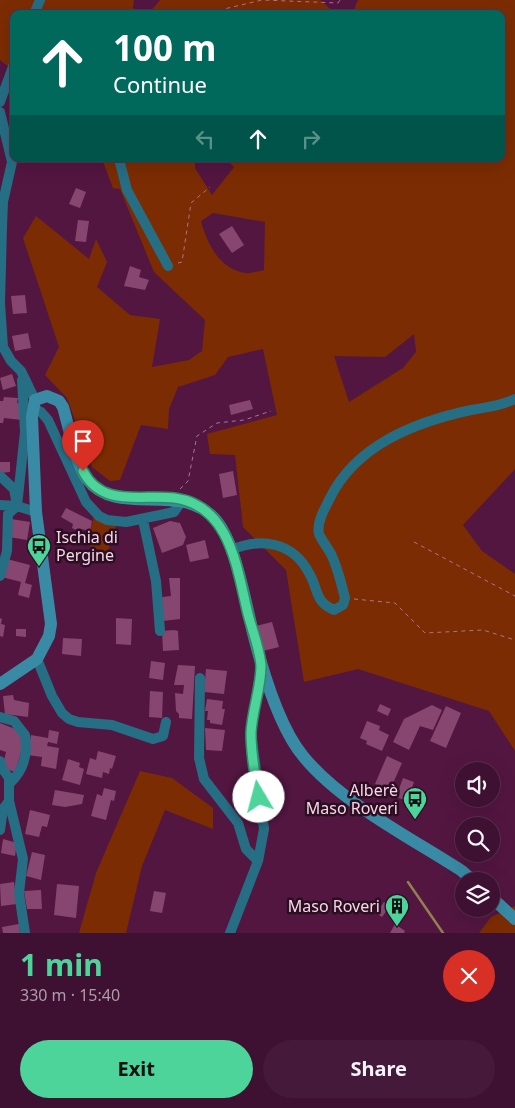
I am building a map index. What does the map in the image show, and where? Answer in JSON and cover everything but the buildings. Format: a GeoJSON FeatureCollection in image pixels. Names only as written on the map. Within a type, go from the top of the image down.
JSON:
{"type":"FeatureCollection","features":[{"type":"Feature","properties":{"kind":"street"},"geometry":{"type":"LineString","coordinates":[[0,102],[10,82]]}},
{"type":"Feature","properties":{"kind":"street"},"geometry":{"type":"LineString","coordinates":[[0,112],[10,154]]}},
{"type":"Feature","properties":{"kind":"street"},"geometry":{"type":"LineString","coordinates":[[12,162],[3,202],[1,327],[3,347],[11,361],[21,371],[34,404],[48,420],[92,510],[99,516],[116,522],[143,520],[174,512],[178,500]]}},
{"type":"Feature","properties":{"kind":"street"},"geometry":{"type":"LineString","coordinates":[[120,162],[127,190],[168,266]]}},
{"type":"Feature","properties":{"kind":"street"},"geometry":{"type":"LineString","coordinates":[[0,576],[7,551],[8,514],[17,506],[25,432],[21,371]]}},
{"type":"Feature","properties":{"kind":"street"},"geometry":{"type":"LineString","coordinates":[[34,404],[47,396],[59,400],[86,477],[100,490],[125,498],[178,500],[197,506],[216,520],[230,545],[261,665],[282,718],[298,747],[323,778],[362,807],[463,872]]}},
{"type":"Feature","properties":{"kind":"street"},"geometry":{"type":"LineString","coordinates":[[230,545],[247,543],[274,544],[288,550],[306,566],[324,606],[334,610],[343,605],[345,598],[331,555],[319,534],[326,505],[348,469],[366,452],[398,434],[436,419],[472,410],[500,406],[515,399]]}},
{"type":"Feature","properties":{"kind":"street"},"geometry":{"type":"LineString","coordinates":[[0,684],[37,659],[49,636],[50,615],[36,512],[34,404]]}},
{"type":"Feature","properties":{"kind":"street"},"geometry":{"type":"LineString","coordinates":[[0,476],[14,489],[17,506]]}},
{"type":"Feature","properties":{"kind":"street"},"geometry":{"type":"LineString","coordinates":[[0,505],[17,506],[36,512]]}},
{"type":"Feature","properties":{"kind":"street"},"geometry":{"type":"LineString","coordinates":[[143,520],[156,582],[160,631]]}},
{"type":"Feature","properties":{"kind":"street"},"geometry":{"type":"LineString","coordinates":[[0,536],[7,526]]}},
{"type":"Feature","properties":{"kind":"street"},"geometry":{"type":"LineString","coordinates":[[37,659],[52,696],[62,713],[69,719],[78,722],[112,725],[153,739],[163,736],[166,722]]}},
{"type":"Feature","properties":{"kind":"street"},"geometry":{"type":"LineString","coordinates":[[230,933],[258,861],[264,829],[251,733],[261,665]]}},
{"type":"Feature","properties":{"kind":"street"},"geometry":{"type":"LineString","coordinates":[[200,678],[199,758],[204,779],[238,823],[246,849],[258,861]]}},
{"type":"Feature","properties":{"kind":"street"},"geometry":{"type":"LineString","coordinates":[[0,717],[14,721],[25,734],[23,767],[10,783]]}},
{"type":"Feature","properties":{"kind":"street"},"geometry":{"type":"LineString","coordinates":[[0,762],[10,783],[9,801],[23,859],[19,893],[25,933]]}},
{"type":"Feature","properties":{"kind":"street"},"geometry":{"type":"LineString","coordinates":[[0,830],[3,809],[9,801]]}},
{"type":"Feature","properties":{"kind":"street"},"geometry":{"type":"LineString","coordinates":[[500,905],[515,919]]}},
{"type":"Feature","properties":{"kind":"path"},"geometry":{"type":"LineString","coordinates":[[220,10],[262,0],[338,3],[340,0]]}},
{"type":"Feature","properties":{"kind":"path"},"geometry":{"type":"LineString","coordinates":[[168,266],[182,262],[192,202],[210,187]]}},
{"type":"Feature","properties":{"kind":"path"},"geometry":{"type":"LineString","coordinates":[[178,500],[188,481],[197,436],[217,423],[244,420],[271,410]]}},
{"type":"Feature","properties":{"kind":"path"},"geometry":{"type":"LineString","coordinates":[[414,542],[515,596]]}},
{"type":"Feature","properties":{"kind":"path"},"geometry":{"type":"LineString","coordinates":[[345,598],[395,603],[425,633],[483,630],[515,640]]}},
{"type":"Feature","properties":{"kind":"shaded area"},"geometry":{"type":"Polygon","coordinates":[[[0,0],[134,0],[133,8],[137,10],[10,10],[10,68],[0,60],[0,0]]]}},
{"type":"Feature","properties":{"kind":"shaded area"},"geometry":{"type":"Polygon","coordinates":[[[160,0],[320,0],[331,10],[151,10],[160,0]]]}},
{"type":"Feature","properties":{"kind":"shaded area"},"geometry":{"type":"Polygon","coordinates":[[[358,0],[515,0],[515,469],[463,525],[482,551],[515,574],[515,751],[489,711],[358,669],[304,682],[286,570],[243,527],[235,455],[210,454],[207,434],[277,415],[263,349],[228,357],[215,375],[178,387],[169,409],[168,429],[141,425],[120,480],[110,481],[92,467],[67,398],[45,375],[59,347],[23,238],[36,216],[89,259],[96,239],[107,262],[97,287],[130,315],[160,319],[152,367],[189,360],[202,351],[205,320],[154,272],[120,189],[113,188],[103,162],[195,162],[195,168],[212,195],[234,167],[229,162],[505,162],[505,10],[354,10],[358,0]],[[213,213],[201,221],[215,254],[228,266],[236,271],[245,273],[264,270],[265,222],[213,213]],[[414,334],[385,357],[334,356],[349,402],[403,368],[416,352],[414,334]]]}},
{"type":"Feature","properties":{"kind":"shaded area"},"geometry":{"type":"Polygon","coordinates":[[[94,517],[116,526],[107,554],[81,542],[86,532],[90,530],[94,517]]]}},
{"type":"Feature","properties":{"kind":"shaded area"},"geometry":{"type":"Polygon","coordinates":[[[140,771],[172,778],[213,808],[213,829],[165,810],[142,866],[126,933],[79,933],[96,873],[140,771]]]}},
{"type":"Feature","properties":{"kind":"shaded area"},"geometry":{"type":"Polygon","coordinates":[[[515,906],[515,933],[479,933],[491,917],[500,917],[500,913],[515,906]]]}},
{"type":"Feature","properties":{"kind":"waterway"},"geometry":{"type":"LineString","coordinates":[[408,882],[443,933]]}},
{"type":"Feature","properties":{"kind":"place","name":"Ischia di Pergine"},"geometry":{"type":"Point","coordinates":[39,567]}},
{"type":"Feature","properties":{"kind":"place","name":"Alberè Maso Roveri"},"geometry":{"type":"Point","coordinates":[415,820]}},
{"type":"Feature","properties":{"kind":"place","name":"Maso Roveri"},"geometry":{"type":"Point","coordinates":[397,927]}},
{"type":"Feature","properties":{"kind":"route"},"geometry":{"type":"LineString","coordinates":[[83,471],[92,484],[112,496],[125,498],[175,498],[188,502],[204,510],[216,520],[223,531],[231,550],[261,665],[251,733],[259,797]]}}]}
